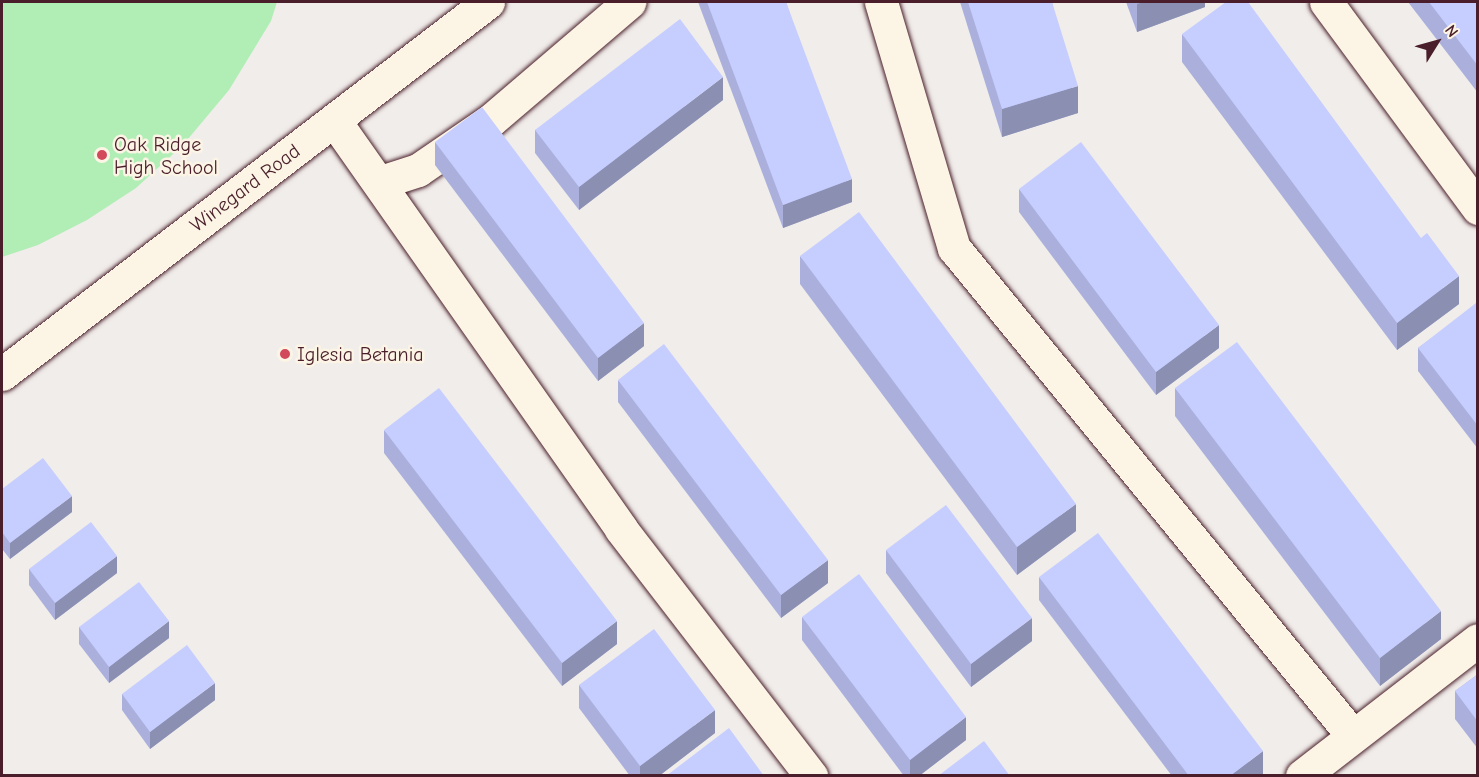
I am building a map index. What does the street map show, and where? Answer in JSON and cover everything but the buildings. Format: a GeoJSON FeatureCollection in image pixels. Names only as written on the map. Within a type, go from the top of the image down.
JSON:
{"type":"FeatureCollection","features":[{"type":"Feature","properties":{"kind":"street","name":"Winegard Road"},"geometry":{"type":"LineString","coordinates":[[2,374],[488,2]]}},
{"type":"Feature","properties":{"kind":"street"},"geometry":{"type":"LineString","coordinates":[[381,182],[418,170],[491,120],[629,2]]}},
{"type":"Feature","properties":{"kind":"street"},"geometry":{"type":"LineString","coordinates":[[881,2],[954,248],[1353,736]]}},
{"type":"Feature","properties":{"kind":"street"},"geometry":{"type":"LineString","coordinates":[[1326,2],[1478,208]]}},
{"type":"Feature","properties":{"kind":"street"},"geometry":{"type":"LineString","coordinates":[[334,120],[381,182],[621,529],[811,776]]}},
{"type":"Feature","properties":{"kind":"street"},"geometry":{"type":"LineString","coordinates":[[1302,776],[1478,640]]}},
{"type":"Feature","properties":{"kind":"green space","name":"Oak Ridge High School"},"geometry":{"type":"Polygon","coordinates":[[[2,2],[277,2],[271,21],[229,90],[183,145],[136,188],[87,220],[38,245],[2,257],[2,2]]]}},
{"type":"Feature","properties":{"kind":"place","name":"Oak Ridge High School"},"geometry":{"type":"Point","coordinates":[102,155]}},
{"type":"Feature","properties":{"kind":"place","name":"Iglesia Betania"},"geometry":{"type":"Point","coordinates":[285,354]}}]}
